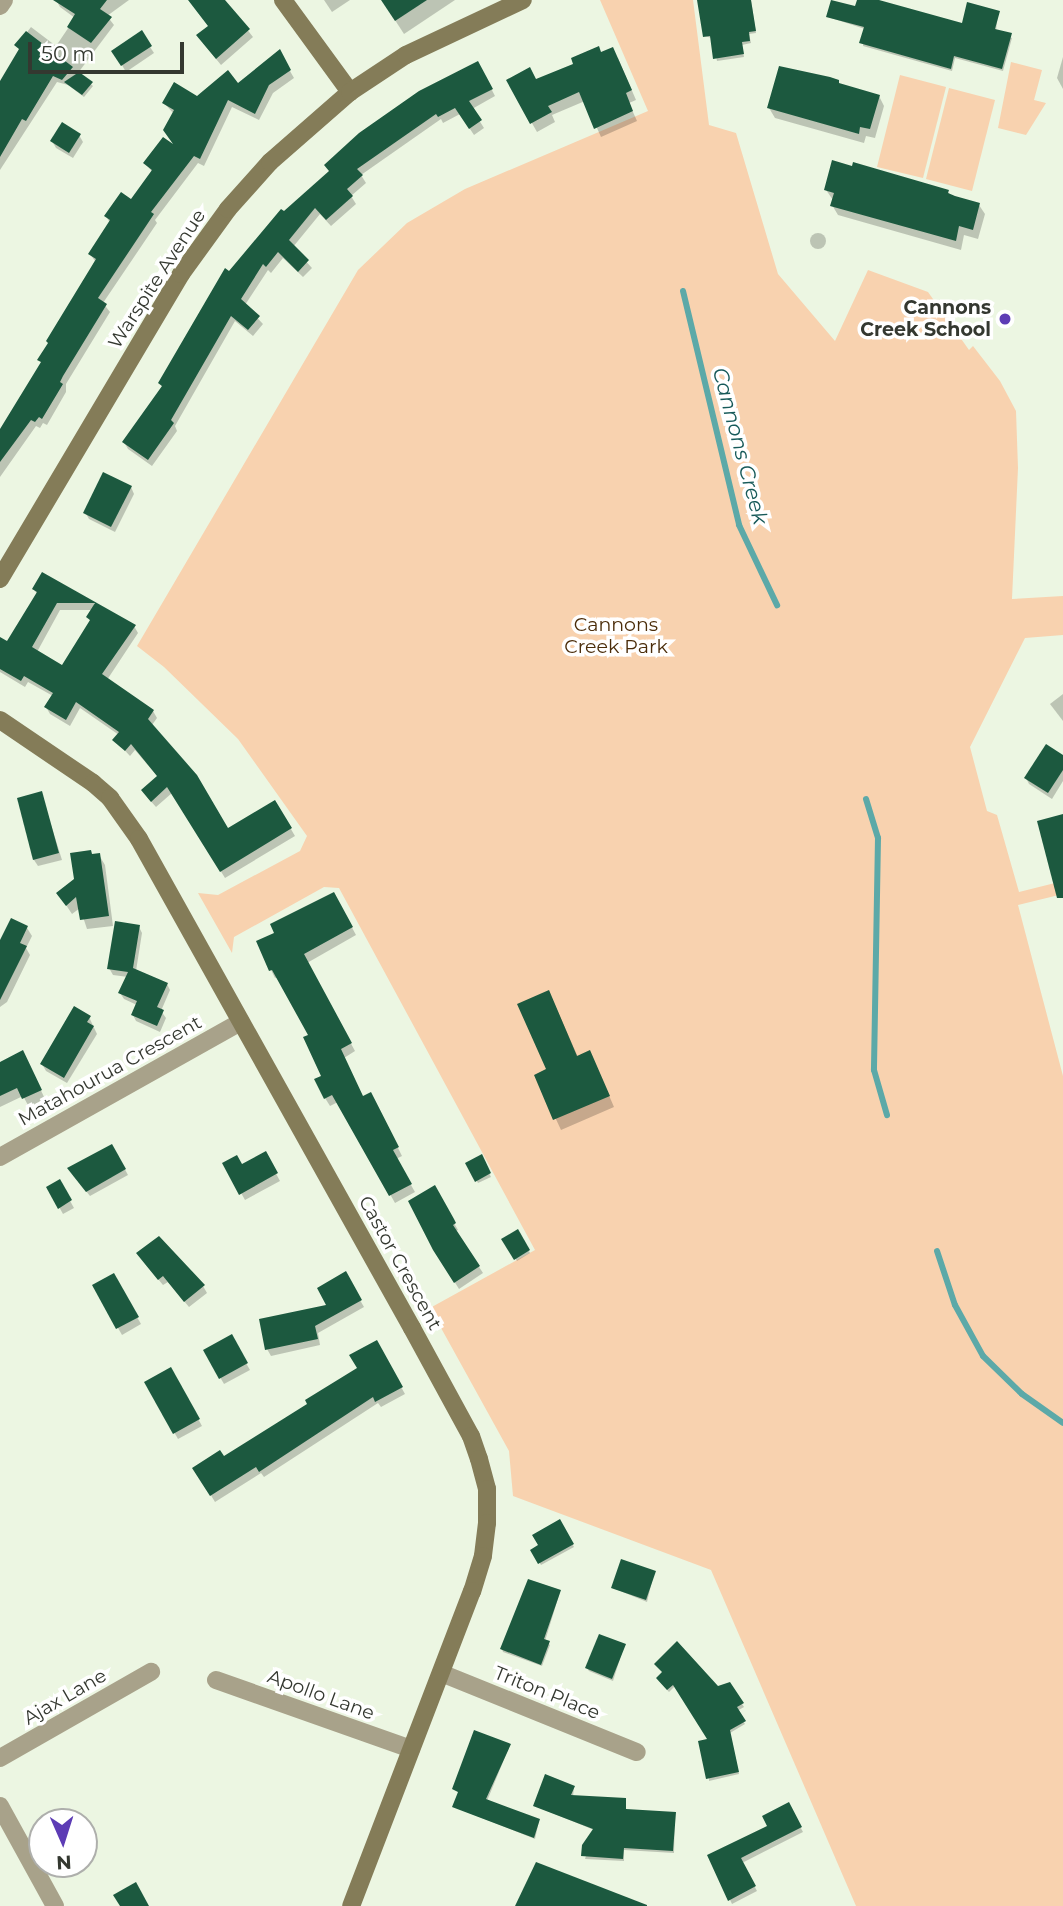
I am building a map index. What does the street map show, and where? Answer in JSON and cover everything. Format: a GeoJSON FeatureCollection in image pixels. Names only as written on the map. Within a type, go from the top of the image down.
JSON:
{"type":"FeatureCollection","features":[{"type":"Feature","properties":{"kind":"street"},"geometry":{"type":"LineString","coordinates":[[0,6],[4,0]]}},
{"type":"Feature","properties":{"kind":"street"},"geometry":{"type":"LineString","coordinates":[[283,0],[350,92]]}},
{"type":"Feature","properties":{"kind":"street","name":"Warspite Avenue"},"geometry":{"type":"LineString","coordinates":[[0,579],[204,241],[270,162],[350,92],[406,55],[523,0]]}},
{"type":"Feature","properties":{"kind":"street","name":"Castor Crescent"},"geometry":{"type":"LineString","coordinates":[[0,720],[75,768],[110,798],[139,839],[447,1391],[479,1459],[486,1489],[487,1523],[483,1556],[441,1674],[351,1906]]}},
{"type":"Feature","properties":{"kind":"street","name":"Matahourua Crescent"},"geometry":{"type":"LineString","coordinates":[[0,1157],[241,1022]]}},
{"type":"Feature","properties":{"kind":"street","name":"Ajax Lane"},"geometry":{"type":"LineString","coordinates":[[0,1758],[151,1672]]}},
{"type":"Feature","properties":{"kind":"street","name":"Triton Place"},"geometry":{"type":"LineString","coordinates":[[441,1674],[637,1752]]}},
{"type":"Feature","properties":{"kind":"street","name":"Apollo Lane"},"geometry":{"type":"LineString","coordinates":[[216,1680],[411,1749]]}},
{"type":"Feature","properties":{"kind":"street"},"geometry":{"type":"LineString","coordinates":[[0,1806],[55,1906]]}},
{"type":"Feature","properties":{"kind":"green space","name":"Cannons Creek Park"},"geometry":{"type":"Polygon","coordinates":[[[600,0],[693,0],[709,125],[736,133],[778,274],[835,341],[868,270],[928,292],[969,350],[973,346],[1000,381],[1016,411],[1018,468],[1012,599],[1063,596],[1063,635],[1025,638],[970,747],[987,811],[997,815],[1019,892],[1063,881],[1063,894],[1018,905],[1063,1076],[1063,1906],[856,1906],[711,1570],[513,1496],[509,1451],[430,1308],[535,1250],[339,888],[324,887],[234,937],[232,953],[198,893],[218,895],[300,851],[307,836],[238,739],[164,667],[137,646],[358,270],[407,223],[465,189],[648,111],[600,0]]]}},
{"type":"Feature","properties":{"kind":"green space"},"geometry":{"type":"Polygon","coordinates":[[[1011,62],[1042,70],[1034,100],[1046,103],[1026,135],[998,128],[1011,62]]]}},
{"type":"Feature","properties":{"kind":"green space"},"geometry":{"type":"Polygon","coordinates":[[[900,75],[946,87],[923,178],[877,167],[900,75]]]}},
{"type":"Feature","properties":{"kind":"green space"},"geometry":{"type":"Polygon","coordinates":[[[949,88],[995,100],[972,191],[926,179],[949,88]]]}},
{"type":"Feature","properties":{"kind":"building"},"geometry":{"type":"Polygon","coordinates":[[[53,0],[107,0],[100,9],[112,17],[91,43],[67,27],[75,14],[53,0]]]}},
{"type":"Feature","properties":{"kind":"building"},"geometry":{"type":"Polygon","coordinates":[[[188,0],[225,0],[250,29],[216,59],[196,35],[208,26],[188,0]]]}},
{"type":"Feature","properties":{"kind":"building"},"geometry":{"type":"Polygon","coordinates":[[[381,0],[427,0],[395,21],[381,0]]]}},
{"type":"Feature","properties":{"kind":"building"},"geometry":{"type":"Polygon","coordinates":[[[697,0],[751,0],[756,31],[749,32],[750,41],[742,42],[744,54],[713,59],[710,36],[703,37],[697,0]]]}},
{"type":"Feature","properties":{"kind":"building"},"geometry":{"type":"Polygon","coordinates":[[[831,0],[855,6],[857,0],[879,0],[962,23],[967,2],[1000,11],[995,29],[1012,33],[1002,69],[954,56],[951,69],[859,43],[864,27],[826,17],[831,0]]]}},
{"type":"Feature","properties":{"kind":"building"},"geometry":{"type":"Polygon","coordinates":[[[142,30],[152,46],[121,66],[111,51],[142,30]]]}},
{"type":"Feature","properties":{"kind":"building"},"geometry":{"type":"Polygon","coordinates":[[[26,31],[73,67],[62,80],[53,76],[26,121],[22,119],[0,157],[0,81],[19,49],[14,45],[26,31]]]}},
{"type":"Feature","properties":{"kind":"building"},"geometry":{"type":"Polygon","coordinates":[[[599,46],[601,52],[613,47],[632,90],[626,93],[633,111],[594,129],[579,92],[548,106],[552,112],[530,124],[506,80],[530,67],[536,79],[573,64],[571,58],[599,46]]]}},
{"type":"Feature","properties":{"kind":"building"},"geometry":{"type":"Polygon","coordinates":[[[280,49],[291,70],[269,85],[255,114],[228,100],[200,159],[194,156],[151,212],[154,214],[98,298],[107,304],[63,376],[60,382],[63,384],[42,419],[39,417],[35,422],[31,420],[0,462],[0,429],[41,362],[37,360],[48,343],[46,341],[96,259],[88,254],[110,220],[104,216],[121,192],[131,199],[152,170],[143,163],[163,137],[173,144],[163,130],[174,110],[162,103],[174,82],[197,96],[228,70],[238,83],[280,49]]]}},
{"type":"Feature","properties":{"kind":"building"},"geometry":{"type":"Polygon","coordinates":[[[478,61],[493,89],[469,101],[482,120],[469,129],[455,108],[438,117],[436,114],[357,169],[363,175],[347,189],[353,196],[326,220],[315,208],[289,240],[309,260],[298,272],[278,252],[266,267],[263,264],[241,299],[260,316],[248,330],[231,316],[171,420],[174,423],[148,460],[122,442],[162,386],[158,383],[225,268],[229,271],[281,209],[284,211],[329,171],[324,165],[359,133],[419,91],[478,61]]]}},
{"type":"Feature","properties":{"kind":"building"},"geometry":{"type":"Polygon","coordinates":[[[779,66],[830,77],[839,80],[839,83],[880,95],[870,129],[860,127],[859,134],[767,108],[779,66]]]}},
{"type":"Feature","properties":{"kind":"building"},"geometry":{"type":"Polygon","coordinates":[[[79,72],[93,82],[82,95],[64,82],[79,72]]]}},
{"type":"Feature","properties":{"kind":"building"},"geometry":{"type":"Polygon","coordinates":[[[62,122],[81,134],[69,153],[50,141],[62,122]]]}},
{"type":"Feature","properties":{"kind":"building"},"geometry":{"type":"Polygon","coordinates":[[[832,160],[852,166],[853,162],[949,190],[948,193],[955,196],[980,203],[973,230],[959,226],[956,241],[830,206],[834,193],[824,190],[832,160]]]}},
{"type":"Feature","properties":{"kind":"building"},"geometry":{"type":"Polygon","coordinates":[[[103,472],[132,486],[111,527],[83,513],[103,472]]]}},
{"type":"Feature","properties":{"kind":"building"},"geometry":{"type":"Polygon","coordinates":[[[42,572],[136,625],[102,674],[154,710],[148,719],[197,775],[228,828],[275,800],[292,828],[220,872],[167,787],[151,802],[141,790],[157,776],[131,744],[125,751],[112,740],[119,732],[76,702],[66,720],[44,707],[53,693],[24,676],[21,681],[0,669],[0,637],[7,641],[37,592],[32,589],[42,572]],[[57,603],[32,647],[62,665],[90,620],[86,617],[95,603],[57,603]]]}},
{"type":"Feature","properties":{"kind":"building"},"geometry":{"type":"Polygon","coordinates":[[[1046,744],[1063,755],[1063,770],[1048,793],[1024,778],[1046,744]]]}},
{"type":"Feature","properties":{"kind":"building"},"geometry":{"type":"Polygon","coordinates":[[[42,791],[59,853],[33,860],[17,798],[42,791]]]}},
{"type":"Feature","properties":{"kind":"building"},"geometry":{"type":"Polygon","coordinates":[[[1063,814],[1063,898],[1057,898],[1037,821],[1063,814]]]}},
{"type":"Feature","properties":{"kind":"building"},"geometry":{"type":"Polygon","coordinates":[[[91,850],[92,854],[100,853],[109,916],[80,920],[76,897],[66,906],[56,893],[74,879],[70,853],[91,850]]]}},
{"type":"Feature","properties":{"kind":"building"},"geometry":{"type":"Polygon","coordinates":[[[334,892],[353,927],[304,954],[352,1043],[341,1049],[363,1096],[371,1092],[399,1147],[393,1150],[412,1184],[389,1196],[332,1095],[324,1099],[314,1079],[321,1076],[303,1037],[308,1035],[272,970],[269,971],[256,941],[274,933],[270,924],[334,892]]]}},
{"type":"Feature","properties":{"kind":"building"},"geometry":{"type":"Polygon","coordinates":[[[11,918],[28,926],[20,943],[27,946],[0,1000],[0,940],[11,918]]]}},
{"type":"Feature","properties":{"kind":"building"},"geometry":{"type":"Polygon","coordinates":[[[115,921],[140,925],[133,968],[168,983],[157,1007],[164,1010],[157,1026],[131,1015],[137,1001],[118,993],[128,972],[107,969],[115,921]]]}},
{"type":"Feature","properties":{"kind":"building"},"geometry":{"type":"Polygon","coordinates":[[[549,990],[577,1056],[590,1050],[610,1096],[553,1120],[534,1075],[546,1069],[517,1004],[549,990]]]}},
{"type":"Feature","properties":{"kind":"building"},"geometry":{"type":"Polygon","coordinates":[[[74,1006],[91,1016],[87,1022],[94,1026],[64,1078],[40,1064],[74,1006]]]}},
{"type":"Feature","properties":{"kind":"building"},"geometry":{"type":"Polygon","coordinates":[[[23,1050],[42,1090],[22,1099],[17,1088],[0,1096],[0,1062],[23,1050]]]}},
{"type":"Feature","properties":{"kind":"building"},"geometry":{"type":"Polygon","coordinates":[[[112,1144],[126,1169],[86,1192],[67,1168],[112,1144]]]}},
{"type":"Feature","properties":{"kind":"building"},"geometry":{"type":"Polygon","coordinates":[[[266,1151],[278,1173],[239,1195],[222,1163],[237,1155],[242,1164],[266,1151]]]}},
{"type":"Feature","properties":{"kind":"building"},"geometry":{"type":"Polygon","coordinates":[[[482,1154],[491,1173],[475,1182],[465,1163],[482,1154]]]}},
{"type":"Feature","properties":{"kind":"building"},"geometry":{"type":"Polygon","coordinates":[[[60,1179],[72,1200],[58,1209],[46,1187],[60,1179]]]}},
{"type":"Feature","properties":{"kind":"building"},"geometry":{"type":"Polygon","coordinates":[[[435,1185],[456,1223],[453,1225],[480,1266],[454,1283],[433,1250],[408,1201],[435,1185]]]}},
{"type":"Feature","properties":{"kind":"building"},"geometry":{"type":"Polygon","coordinates":[[[518,1229],[530,1250],[514,1260],[501,1239],[518,1229]]]}},
{"type":"Feature","properties":{"kind":"building"},"geometry":{"type":"Polygon","coordinates":[[[159,1236],[205,1285],[184,1302],[163,1276],[158,1280],[136,1253],[159,1236]]]}},
{"type":"Feature","properties":{"kind":"building"},"geometry":{"type":"Polygon","coordinates":[[[346,1271],[362,1300],[315,1326],[318,1339],[265,1350],[259,1319],[326,1305],[317,1288],[346,1271]]]}},
{"type":"Feature","properties":{"kind":"building"},"geometry":{"type":"Polygon","coordinates":[[[114,1273],[139,1317],[116,1329],[92,1285],[114,1273]]]}},
{"type":"Feature","properties":{"kind":"building"},"geometry":{"type":"Polygon","coordinates":[[[232,1334],[248,1363],[219,1379],[203,1350],[232,1334]]]}},
{"type":"Feature","properties":{"kind":"building"},"geometry":{"type":"Polygon","coordinates":[[[377,1340],[403,1387],[375,1402],[373,1397],[259,1472],[256,1467],[210,1496],[192,1468],[220,1450],[224,1456],[307,1404],[305,1400],[357,1368],[349,1355],[377,1340]]]}},
{"type":"Feature","properties":{"kind":"building"},"geometry":{"type":"Polygon","coordinates":[[[171,1367],[200,1419],[173,1434],[144,1382],[171,1367]]]}},
{"type":"Feature","properties":{"kind":"building"},"geometry":{"type":"Polygon","coordinates":[[[560,1519],[574,1544],[538,1564],[530,1550],[538,1545],[532,1535],[560,1519]]]}},
{"type":"Feature","properties":{"kind":"building"},"geometry":{"type":"Polygon","coordinates":[[[621,1559],[656,1571],[646,1600],[611,1588],[621,1559]]]}},
{"type":"Feature","properties":{"kind":"building"},"geometry":{"type":"Polygon","coordinates":[[[528,1579],[561,1590],[544,1639],[550,1641],[541,1665],[500,1649],[528,1579]]]}},
{"type":"Feature","properties":{"kind":"building"},"geometry":{"type":"Polygon","coordinates":[[[599,1634],[626,1644],[612,1679],[585,1668],[599,1634]]]}},
{"type":"Feature","properties":{"kind":"building"},"geometry":{"type":"Polygon","coordinates":[[[677,1641],[718,1686],[730,1682],[744,1703],[737,1707],[746,1721],[730,1730],[739,1772],[706,1779],[698,1741],[707,1739],[673,1685],[667,1690],[656,1678],[662,1672],[654,1664],[677,1641]]]}},
{"type":"Feature","properties":{"kind":"building"},"geometry":{"type":"Polygon","coordinates":[[[474,1730],[511,1744],[486,1799],[540,1819],[534,1838],[452,1807],[458,1792],[452,1789],[474,1730]]]}},
{"type":"Feature","properties":{"kind":"building"},"geometry":{"type":"Polygon","coordinates":[[[545,1774],[575,1786],[571,1795],[626,1798],[626,1809],[676,1812],[673,1851],[624,1848],[623,1859],[581,1856],[582,1845],[593,1829],[533,1806],[545,1774]]]}},
{"type":"Feature","properties":{"kind":"building"},"geometry":{"type":"Polygon","coordinates":[[[789,1802],[802,1827],[741,1858],[756,1886],[728,1901],[707,1855],[767,1826],[762,1816],[789,1802]]]}},
{"type":"Feature","properties":{"kind":"building"},"geometry":{"type":"Polygon","coordinates":[[[536,1862],[647,1905],[647,1906],[515,1906],[536,1862]]]}},
{"type":"Feature","properties":{"kind":"building"},"geometry":{"type":"Polygon","coordinates":[[[136,1882],[149,1906],[120,1906],[113,1895],[136,1882]]]}},
{"type":"Feature","properties":{"kind":"waterway","name":"Cannons Creek"},"geometry":{"type":"LineString","coordinates":[[683,291],[739,525],[777,605]]}},
{"type":"Feature","properties":{"kind":"waterway","name":"Cannons Creek"},"geometry":{"type":"LineString","coordinates":[[866,799],[878,838],[874,1070],[887,1115]]}},
{"type":"Feature","properties":{"kind":"waterway","name":"Cannons Creek"},"geometry":{"type":"LineString","coordinates":[[937,1251],[955,1305],[983,1356],[1022,1394],[1063,1423]]}},
{"type":"Feature","properties":{"kind":"place","name":"Cannons Creek School"},"geometry":{"type":"Point","coordinates":[1005,319]}}]}
